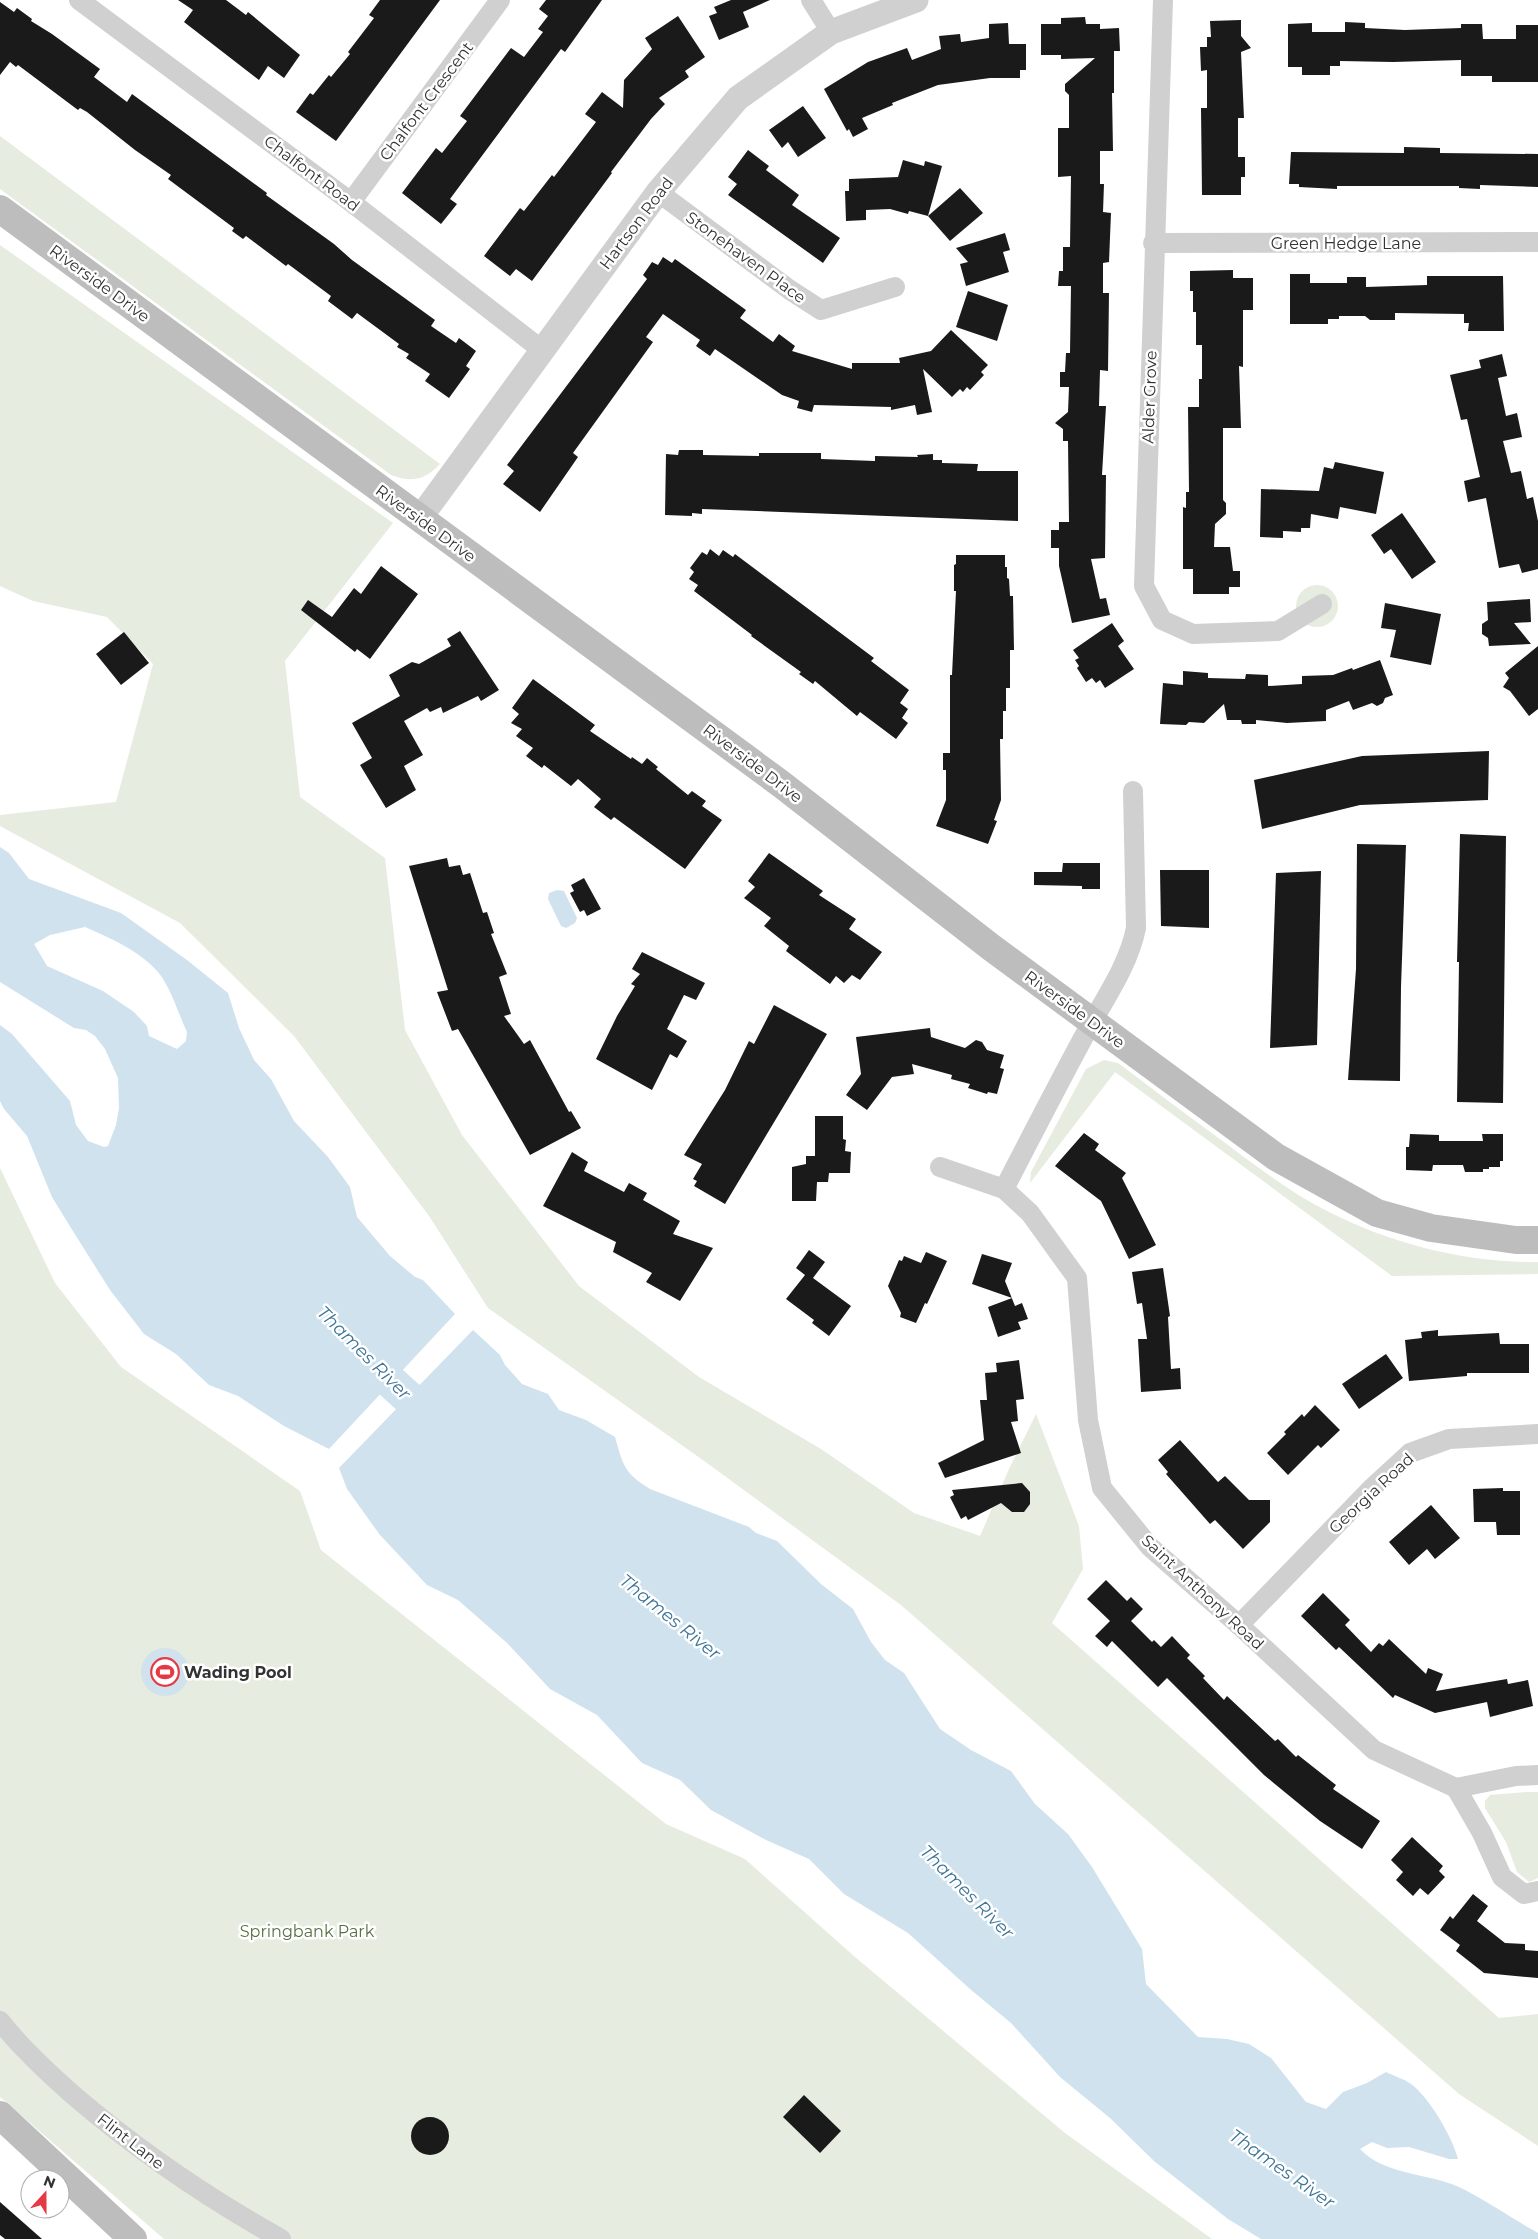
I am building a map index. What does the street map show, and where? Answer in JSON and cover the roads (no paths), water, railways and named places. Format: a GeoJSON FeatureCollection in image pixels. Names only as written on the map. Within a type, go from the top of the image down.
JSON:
{"type":"FeatureCollection","features":[{"type":"Feature","properties":{"kind":"main road","name":"Riverside Drive"},"geometry":{"type":"LineString","coordinates":[[0,209],[781,784],[992,948],[1276,1157],[1377,1213],[1431,1228],[1516,1240],[1538,1240]]}},
{"type":"Feature","properties":{"kind":"main road"},"geometry":{"type":"LineString","coordinates":[[0,2115],[133,2239]]}},
{"type":"Feature","properties":{"kind":"street","name":"Chalfont Road"},"geometry":{"type":"LineString","coordinates":[[79,0],[351,202],[542,350]]}},
{"type":"Feature","properties":{"kind":"street","name":"Chalfont Crescent"},"geometry":{"type":"LineString","coordinates":[[351,202],[500,0]]}},
{"type":"Feature","properties":{"kind":"street"},"geometry":{"type":"LineString","coordinates":[[811,0],[831,32]]}},
{"type":"Feature","properties":{"kind":"street","name":"Hartson Road"},"geometry":{"type":"LineString","coordinates":[[420,518],[658,192],[738,98],[831,32],[916,0]]}},
{"type":"Feature","properties":{"kind":"street","name":"Alder Grove"},"geometry":{"type":"LineString","coordinates":[[1163,0],[1144,586],[1162,620],[1193,634],[1278,631],[1322,604]]}},
{"type":"Feature","properties":{"kind":"street","name":"Stonehaven Place"},"geometry":{"type":"LineString","coordinates":[[658,192],[820,310],[895,287]]}},
{"type":"Feature","properties":{"kind":"street","name":"Green Hedge Lane"},"geometry":{"type":"LineString","coordinates":[[1154,243],[1538,245]]}},
{"type":"Feature","properties":{"kind":"street"},"geometry":{"type":"LineString","coordinates":[[1004,1189],[1102,1007],[1133,944],[1136,928],[1133,791]]}},
{"type":"Feature","properties":{"kind":"street","name":"Saint Anthony Road"},"geometry":{"type":"LineString","coordinates":[[940,1167],[1004,1189],[1030,1214],[1077,1278],[1088,1420],[1102,1488],[1150,1547],[1374,1750],[1456,1788]]}},
{"type":"Feature","properties":{"kind":"street","name":"Georgia Road"},"geometry":{"type":"LineString","coordinates":[[1238,1625],[1373,1487],[1410,1453],[1450,1439],[1538,1434]]}},
{"type":"Feature","properties":{"kind":"street"},"geometry":{"type":"LineString","coordinates":[[1538,1775],[1516,1776],[1456,1788],[1482,1833],[1502,1877],[1524,1894],[1538,1890]]}},
{"type":"Feature","properties":{"kind":"street","name":"Flint Lane"},"geometry":{"type":"LineString","coordinates":[[0,2021],[28,2054],[109,2126],[163,2167],[240,2216],[281,2239]]}},
{"type":"Feature","properties":{"kind":"water"},"geometry":{"type":"Polygon","coordinates":[[[0,847],[9,853],[29,879],[121,913],[187,960],[228,993],[239,1028],[254,1060],[271,1079],[294,1121],[328,1157],[350,1187],[357,1217],[390,1256],[415,1277],[423,1280],[455,1314],[329,1449],[284,1426],[238,1396],[209,1385],[176,1354],[144,1334],[110,1290],[52,1197],[27,1136],[4,1109],[0,1101],[0,1025],[12,1034],[70,1101],[76,1125],[88,1141],[104,1147],[108,1146],[116,1125],[119,1108],[118,1078],[105,1049],[95,1036],[86,1030],[74,1028],[0,982],[0,847]],[[85,927],[50,935],[34,944],[47,966],[103,991],[134,1012],[147,1026],[149,1036],[177,1049],[186,1041],[187,1032],[163,978],[151,964],[134,951],[85,927]]]}},
{"type":"Feature","properties":{"kind":"water"},"geometry":{"type":"Polygon","coordinates":[[[557,890],[564,891],[577,918],[575,923],[566,928],[561,926],[548,899],[549,893],[557,890]]]}},
{"type":"Feature","properties":{"kind":"water"},"geometry":{"type":"Polygon","coordinates":[[[473,1330],[500,1355],[505,1365],[522,1384],[548,1394],[559,1410],[586,1420],[615,1437],[626,1468],[641,1483],[650,1489],[749,1527],[756,1533],[777,1541],[821,1584],[853,1609],[871,1642],[885,1660],[904,1673],[940,1729],[971,1750],[1011,1771],[1035,1804],[1068,1834],[1092,1867],[1142,1949],[1146,1984],[1198,2037],[1227,2039],[1249,2044],[1271,2058],[1306,2102],[1326,2109],[1343,2092],[1367,2083],[1386,2072],[1408,2082],[1425,2098],[1439,2118],[1451,2140],[1458,2159],[1449,2159],[1409,2147],[1387,2148],[1372,2142],[1360,2149],[1370,2158],[1394,2169],[1447,2182],[1459,2187],[1538,2233],[1538,2239],[1261,2239],[1228,2219],[1154,2161],[1110,2118],[1060,2077],[1011,2023],[908,1933],[844,1894],[809,1859],[766,1840],[711,1810],[680,1780],[642,1763],[597,1715],[550,1689],[507,1643],[458,1600],[427,1585],[380,1535],[347,1489],[339,1468],[473,1330]]]}},
{"type":"Feature","properties":{"kind":"water","name":"Wading Pool"},"geometry":{"type":"Polygon","coordinates":[[[160,1648],[170,1648],[182,1655],[189,1667],[189,1677],[182,1689],[170,1696],[160,1696],[152,1692],[145,1685],[141,1677],[141,1667],[145,1659],[152,1652],[160,1648]]]}},
{"type":"Feature","properties":{"kind":"waterway","name":"Thames River"},"geometry":{"type":"LineString","coordinates":[[359,1349],[391,1382],[442,1428]]}},
{"type":"Feature","properties":{"kind":"place","name":"Wading Pool"},"geometry":{"type":"Point","coordinates":[165,1672]}},
{"type":"Feature","properties":{"kind":"park label","name":"Springbank Park"},"geometry":{"type":"Point","coordinates":[307,1931]}}]}
